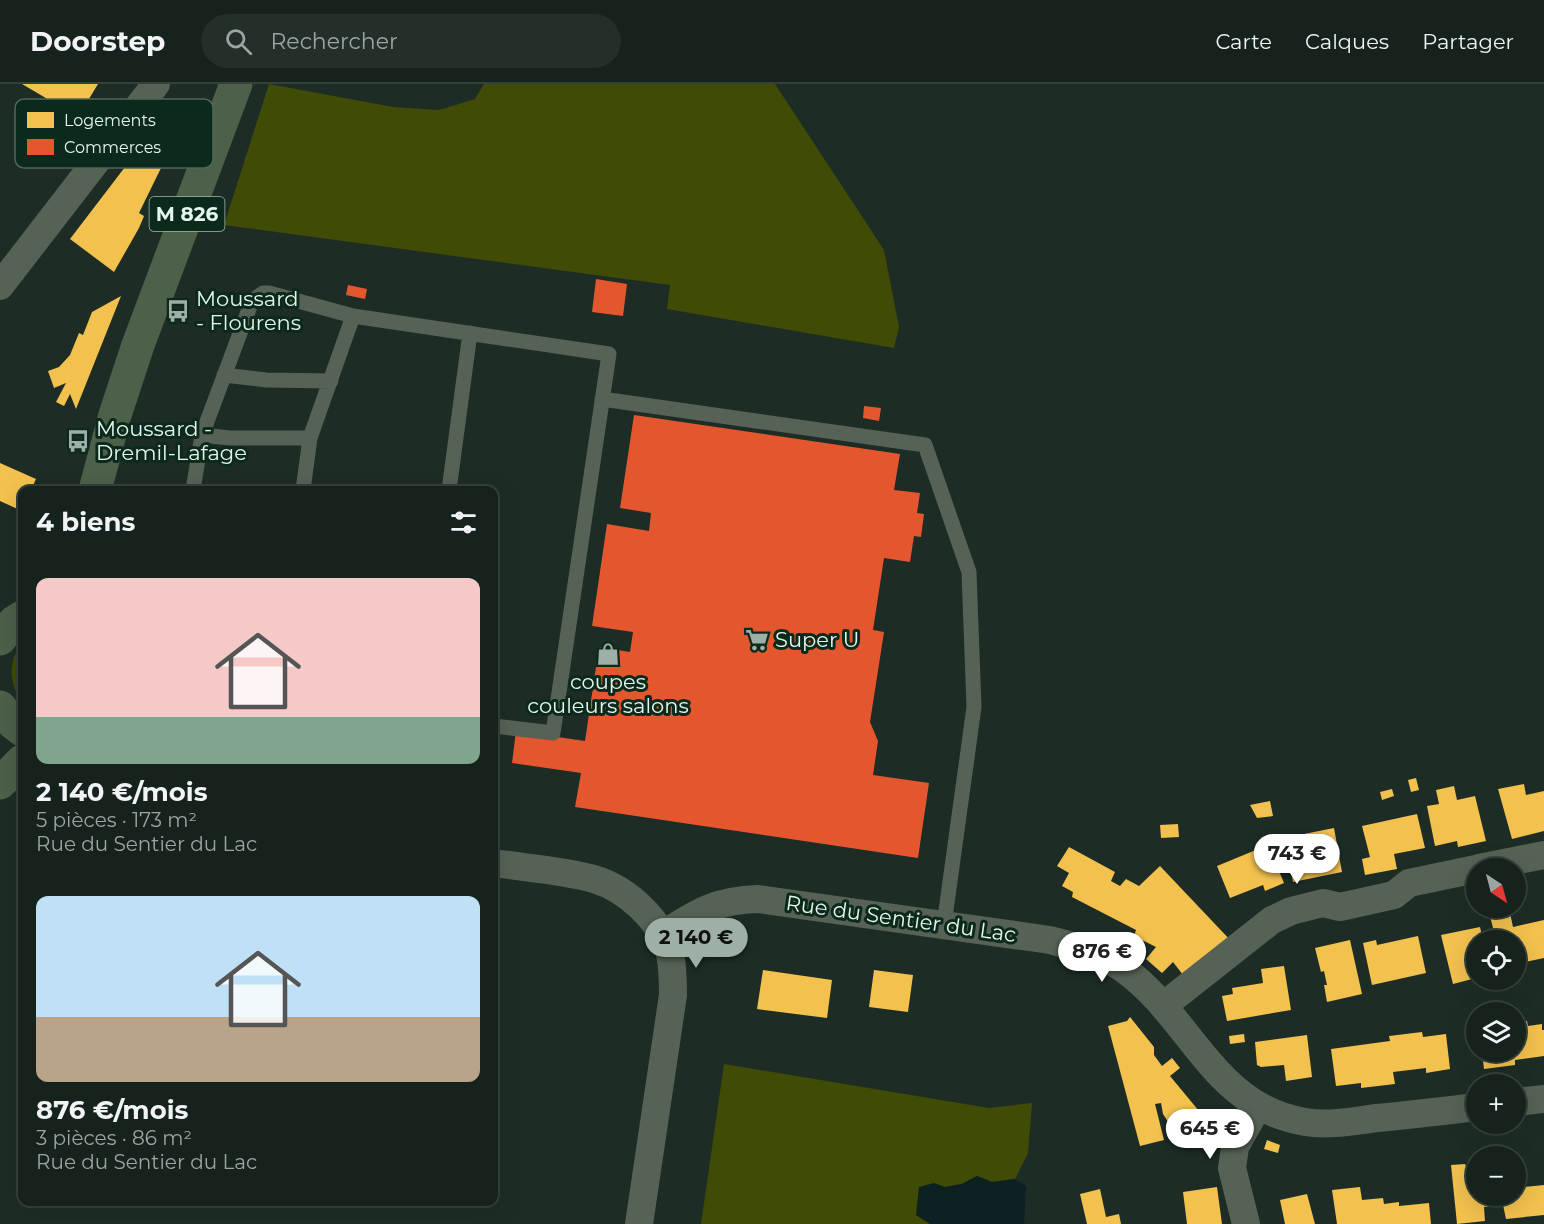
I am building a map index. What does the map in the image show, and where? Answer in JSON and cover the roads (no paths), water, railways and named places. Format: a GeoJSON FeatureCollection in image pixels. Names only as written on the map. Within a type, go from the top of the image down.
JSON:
{"type":"FeatureCollection","features":[{"type":"Feature","properties":{"kind":"main road","name":"M 826"},"geometry":{"type":"LineString","coordinates":[[213,145],[236,84]]}},
{"type":"Feature","properties":{"kind":"main road","name":"M 826"},"geometry":{"type":"LineString","coordinates":[[96,486],[115,415],[138,345],[204,168]]}},
{"type":"Feature","properties":{"kind":"main road"},"geometry":{"type":"LineString","coordinates":[[0,639],[18,620]]}},
{"type":"Feature","properties":{"kind":"main road"},"geometry":{"type":"LineString","coordinates":[[0,707],[18,727]]}},
{"type":"Feature","properties":{"kind":"main road"},"geometry":{"type":"LineString","coordinates":[[0,783],[18,765]]}},
{"type":"Feature","properties":{"kind":"street"},"geometry":{"type":"LineString","coordinates":[[144,99],[156,84]]}},
{"type":"Feature","properties":{"kind":"street"},"geometry":{"type":"LineString","coordinates":[[0,286],[91,168]]}},
{"type":"Feature","properties":{"kind":"street"},"geometry":{"type":"LineString","coordinates":[[1526,859],[1544,855]]}},
{"type":"Feature","properties":{"kind":"street"},"geometry":{"type":"LineString","coordinates":[[498,863],[595,879],[615,887],[647,914],[662,935],[669,952],[673,970],[673,995],[639,1224]]}},
{"type":"Feature","properties":{"kind":"street"},"geometry":{"type":"LineString","coordinates":[[1163,1006],[1272,920],[1291,911],[1323,903],[1340,907],[1394,895],[1409,883],[1466,871]]}},
{"type":"Feature","properties":{"kind":"street","name":"Rue du Sentier du Lac"},"geometry":{"type":"LineString","coordinates":[[662,935],[714,905],[735,900],[758,899],[1050,940],[1085,949],[1105,957],[1125,970],[1163,1006],[1223,1079],[1238,1093],[1258,1106],[1280,1116],[1331,1124],[1466,1108]]}},
{"type":"Feature","properties":{"kind":"street"},"geometry":{"type":"LineString","coordinates":[[1526,1101],[1544,1099]]}},
{"type":"Feature","properties":{"kind":"street"},"geometry":{"type":"LineString","coordinates":[[1246,1224],[1232,1168],[1235,1147],[1258,1106]]}},
{"type":"Feature","properties":{"kind":"lane"},"geometry":{"type":"LineString","coordinates":[[194,486],[202,435],[252,301],[263,293],[353,315],[609,354],[553,733],[498,726]]}},
{"type":"Feature","properties":{"kind":"lane"},"geometry":{"type":"LineString","coordinates":[[304,486],[310,438],[353,315]]}},
{"type":"Feature","properties":{"kind":"lane"},"geometry":{"type":"LineString","coordinates":[[450,486],[470,333]]}},
{"type":"Feature","properties":{"kind":"lane"},"geometry":{"type":"LineString","coordinates":[[224,375],[266,380],[331,381]]}},
{"type":"Feature","properties":{"kind":"lane"},"geometry":{"type":"LineString","coordinates":[[603,399],[925,445],[969,572],[974,707],[944,925]]}},
{"type":"Feature","properties":{"kind":"lane"},"geometry":{"type":"LineString","coordinates":[[202,435],[230,438],[310,438]]}},
{"type":"Feature","properties":{"kind":"water"},"geometry":{"type":"Polygon","coordinates":[[[977,1176],[992,1182],[1015,1179],[1026,1186],[1024,1224],[930,1224],[916,1215],[919,1187],[934,1183],[945,1187],[962,1184],[977,1176]]]}},
{"type":"Feature","properties":{"kind":"place","name":"Moussard - Flourens"},"geometry":{"type":"Point","coordinates":[178,311]}},
{"type":"Feature","properties":{"kind":"place","name":"Moussard - Dremil-Lafage"},"geometry":{"type":"Point","coordinates":[78,441]}},
{"type":"Feature","properties":{"kind":"place","name":"Super U"},"geometry":{"type":"Point","coordinates":[757,640]}},
{"type":"Feature","properties":{"kind":"place","name":"coupes couleurs salons"},"geometry":{"type":"Point","coordinates":[608,654]}}]}
